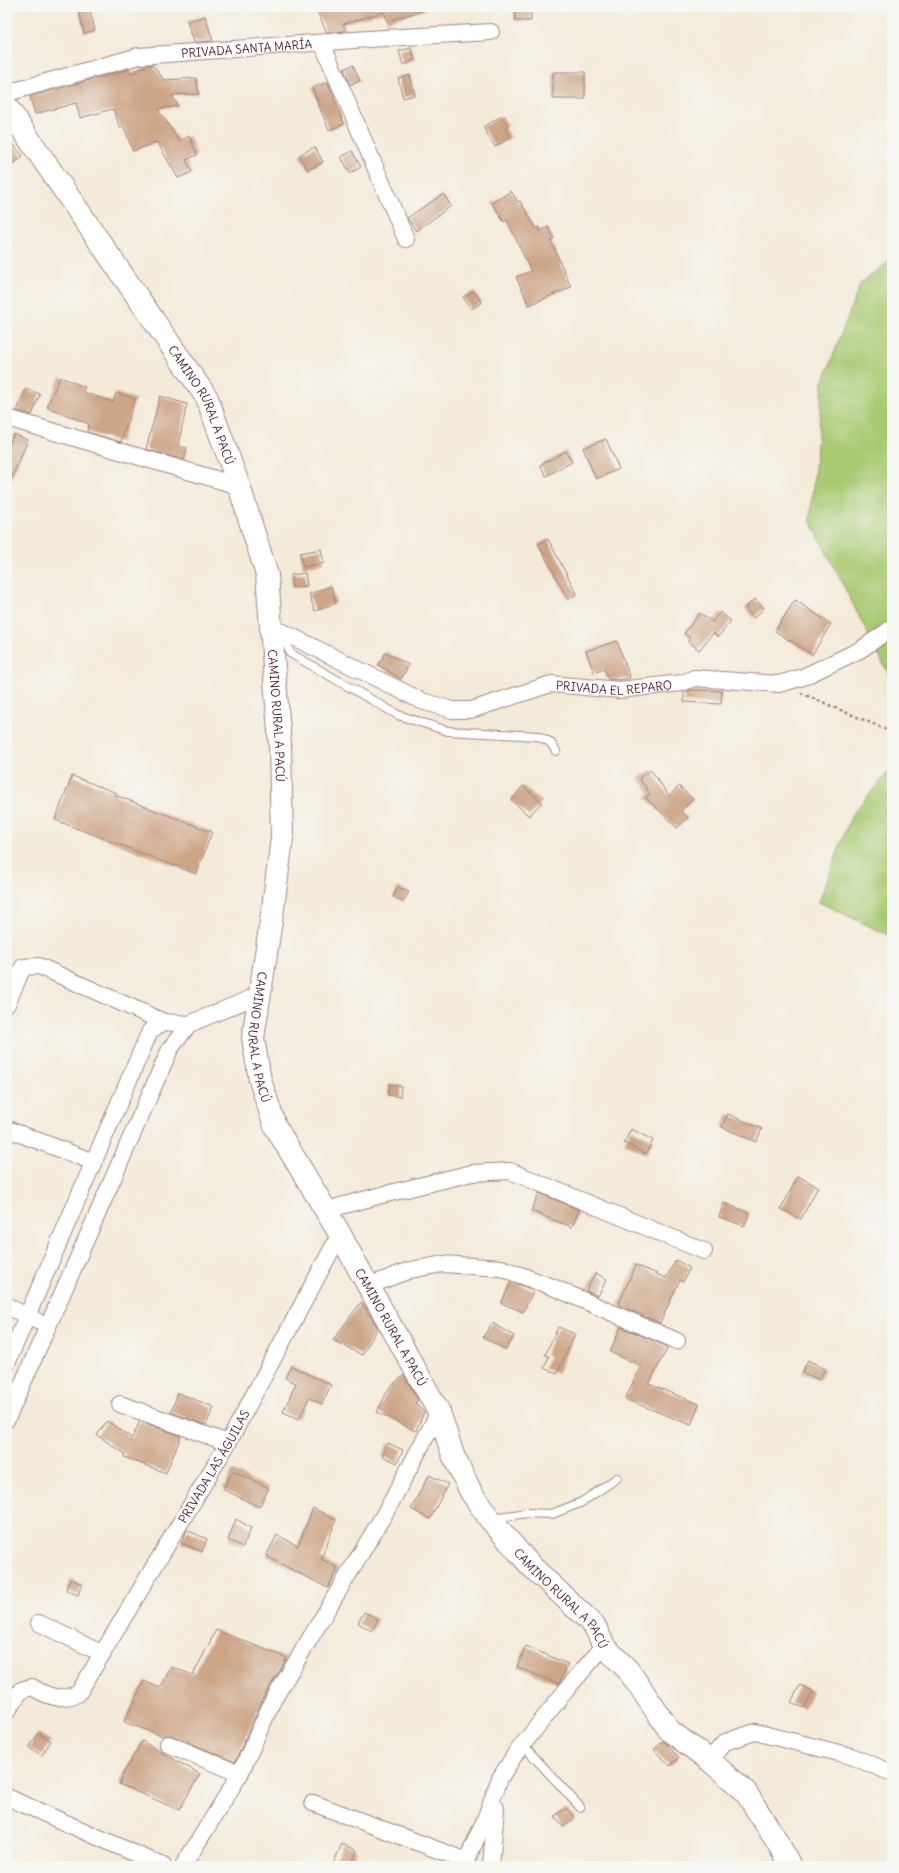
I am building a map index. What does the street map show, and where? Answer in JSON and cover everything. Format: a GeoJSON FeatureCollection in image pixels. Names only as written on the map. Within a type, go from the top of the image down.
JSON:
{"type":"FeatureCollection","features":[{"type":"Feature","properties":{"kind":"street","name":"PRIVADA SANTA MARÍA"},"geometry":{"type":"LineString","coordinates":[[7,93],[139,56],[368,39],[491,32]]}},
{"type":"Feature","properties":{"kind":"street"},"geometry":{"type":"LineString","coordinates":[[322,43],[406,239]]}},
{"type":"Feature","properties":{"kind":"street","name":"CAMINO RURAL A PACÚ"},"geometry":{"type":"LineString","coordinates":[[7,107],[207,398],[239,486],[267,575],[277,631],[282,838],[253,1038],[260,1080],[275,1126],[340,1234],[439,1412],[453,1455],[471,1492],[490,1518],[531,1566],[594,1626],[604,1646],[628,1670],[670,1731],[709,1760],[745,1791],[778,1843],[790,1866]]}},
{"type":"Feature","properties":{"kind":"street"},"geometry":{"type":"LineString","coordinates":[[7,418],[239,486]]}},
{"type":"Feature","properties":{"kind":"street","name":"PRIVADA EL REPARO"},"geometry":{"type":"LineString","coordinates":[[277,631],[422,701],[452,710],[471,710],[551,684],[618,690],[682,683],[694,678],[779,684],[803,677],[860,650],[892,628]]}},
{"type":"Feature","properties":{"kind":"street"},"geometry":{"type":"LineString","coordinates":[[7,1004],[23,967],[38,966],[164,1022],[189,1024],[259,995]]}},
{"type":"Feature","properties":{"kind":"street"},"geometry":{"type":"LineString","coordinates":[[7,1363],[150,1032],[164,1022]]}},
{"type":"Feature","properties":{"kind":"street"},"geometry":{"type":"LineString","coordinates":[[7,1419],[170,1049],[189,1024]]}},
{"type":"Feature","properties":{"kind":"street"},"geometry":{"type":"LineString","coordinates":[[7,1129],[94,1162]]}},
{"type":"Feature","properties":{"kind":"street"},"geometry":{"type":"LineString","coordinates":[[326,1210],[472,1174],[510,1171],[704,1250]]}},
{"type":"Feature","properties":{"kind":"street","name":"PRIVADA LAS ÁGUILAS"},"geometry":{"type":"LineString","coordinates":[[7,1712],[21,1690],[32,1687],[44,1694],[63,1699],[78,1694],[228,1443],[340,1234]]}},
{"type":"Feature","properties":{"kind":"street"},"geometry":{"type":"LineString","coordinates":[[368,1286],[410,1270],[443,1264],[501,1268],[677,1341]]}},
{"type":"Feature","properties":{"kind":"street"},"geometry":{"type":"LineString","coordinates":[[7,1306],[48,1326]]}},
{"type":"Feature","properties":{"kind":"street"},"geometry":{"type":"LineString","coordinates":[[120,1404],[228,1443]]}},
{"type":"Feature","properties":{"kind":"street"},"geometry":{"type":"LineString","coordinates":[[183,1866],[240,1774],[272,1702],[388,1508],[439,1412]]}},
{"type":"Feature","properties":{"kind":"street"},"geometry":{"type":"LineString","coordinates":[[39,1623],[103,1654]]}},
{"type":"Feature","properties":{"kind":"street"},"geometry":{"type":"LineString","coordinates":[[313,1803],[466,1863],[484,1822],[500,1778],[523,1745],[571,1684],[604,1646]]}},
{"type":"Feature","properties":{"kind":"street"},"geometry":{"type":"LineString","coordinates":[[709,1760],[725,1742],[755,1732],[852,1756],[892,1772]]}},
{"type":"Feature","properties":{"kind":"street"},"geometry":{"type":"LineString","coordinates":[[168,1744],[240,1774]]}},
{"type":"Feature","properties":{"kind":"street"},"geometry":{"type":"LineString","coordinates":[[491,1866],[493,1825],[500,1778]]}},
{"type":"Feature","properties":{"kind":"street"},"geometry":{"type":"LineString","coordinates":[[7,1797],[164,1866]]}},
{"type":"Feature","properties":{"kind":"lane"},"geometry":{"type":"LineString","coordinates":[[277,631],[290,653],[398,715],[448,731],[538,736],[550,742],[556,751]]}},
{"type":"Feature","properties":{"kind":"lane"},"geometry":{"type":"LineString","coordinates":[[490,1518],[527,1513],[552,1514],[582,1502],[617,1478]]}},
{"type":"Feature","properties":{"kind":"lane"},"geometry":{"type":"LineString","coordinates":[[523,1745],[580,1807]]}},
{"type":"Feature","properties":{"kind":"path"},"geometry":{"type":"LineString","coordinates":[[779,684],[892,732]]}},
{"type":"Feature","properties":{"kind":"green space"},"geometry":{"type":"Polygon","coordinates":[[[892,259],[892,681],[810,520],[823,383],[860,284],[892,259]]]}},
{"type":"Feature","properties":{"kind":"green space"},"geometry":{"type":"Polygon","coordinates":[[[892,768],[892,937],[819,902],[852,814],[892,768]]]}},
{"type":"Feature","properties":{"kind":"building"},"geometry":{"type":"Polygon","coordinates":[[[78,7],[89,7],[95,30],[84,33],[78,7]]]}},
{"type":"Feature","properties":{"kind":"building"},"geometry":{"type":"Polygon","coordinates":[[[315,7],[425,7],[425,10],[387,21],[384,12],[343,24],[346,30],[344,31],[327,33],[315,7]]]}},
{"type":"Feature","properties":{"kind":"building"},"geometry":{"type":"Polygon","coordinates":[[[515,7],[531,7],[531,21],[515,21],[515,7]]]}},
{"type":"Feature","properties":{"kind":"building"},"geometry":{"type":"Polygon","coordinates":[[[205,16],[213,41],[194,42],[187,21],[205,16]]]}},
{"type":"Feature","properties":{"kind":"building"},"geometry":{"type":"Polygon","coordinates":[[[411,48],[415,60],[403,65],[399,51],[411,48]]]}},
{"type":"Feature","properties":{"kind":"building"},"geometry":{"type":"Polygon","coordinates":[[[148,65],[153,65],[164,80],[196,78],[199,94],[172,95],[178,106],[158,109],[179,141],[189,136],[197,155],[186,160],[192,172],[178,178],[157,142],[133,151],[124,127],[120,128],[113,109],[80,118],[76,103],[35,114],[30,97],[129,69],[131,74],[148,65]]]}},
{"type":"Feature","properties":{"kind":"building"},"geometry":{"type":"Polygon","coordinates":[[[353,65],[360,81],[350,85],[344,69],[353,65]]]}},
{"type":"Feature","properties":{"kind":"building"},"geometry":{"type":"Polygon","coordinates":[[[553,72],[585,72],[585,99],[553,99],[553,72]]]}},
{"type":"Feature","properties":{"kind":"building"},"geometry":{"type":"Polygon","coordinates":[[[410,75],[415,95],[403,98],[398,78],[410,75]]]}},
{"type":"Feature","properties":{"kind":"building"},"geometry":{"type":"Polygon","coordinates":[[[328,82],[344,124],[329,130],[312,88],[328,82]]]}},
{"type":"Feature","properties":{"kind":"building"},"geometry":{"type":"Polygon","coordinates":[[[502,116],[508,126],[505,128],[511,137],[495,147],[483,127],[502,116]]]}},
{"type":"Feature","properties":{"kind":"building"},"geometry":{"type":"Polygon","coordinates":[[[7,137],[23,156],[7,169],[7,137]]]}},
{"type":"Feature","properties":{"kind":"building"},"geometry":{"type":"Polygon","coordinates":[[[315,147],[323,162],[308,170],[299,155],[315,147]]]}},
{"type":"Feature","properties":{"kind":"building"},"geometry":{"type":"Polygon","coordinates":[[[352,151],[361,167],[350,173],[341,157],[352,151]]]}},
{"type":"Feature","properties":{"kind":"building"},"geometry":{"type":"Polygon","coordinates":[[[511,191],[518,202],[520,201],[536,228],[539,227],[540,231],[548,227],[554,239],[551,241],[571,287],[529,305],[516,277],[531,271],[507,220],[504,222],[492,203],[511,191]]]}},
{"type":"Feature","properties":{"kind":"building"},"geometry":{"type":"Polygon","coordinates":[[[443,194],[451,206],[416,231],[407,218],[443,194]]]}},
{"type":"Feature","properties":{"kind":"building"},"geometry":{"type":"Polygon","coordinates":[[[474,291],[482,303],[471,309],[463,297],[474,291]]]}},
{"type":"Feature","properties":{"kind":"building"},"geometry":{"type":"Polygon","coordinates":[[[60,377],[85,387],[83,392],[113,402],[116,393],[135,399],[121,442],[87,432],[89,424],[47,407],[60,377]]]}},
{"type":"Feature","properties":{"kind":"building"},"geometry":{"type":"Polygon","coordinates":[[[26,389],[40,394],[32,415],[17,411],[26,389]]]}},
{"type":"Feature","properties":{"kind":"building"},"geometry":{"type":"Polygon","coordinates":[[[160,396],[187,404],[178,446],[187,448],[184,460],[146,449],[160,396]]]}},
{"type":"Feature","properties":{"kind":"building"},"geometry":{"type":"Polygon","coordinates":[[[14,434],[28,440],[7,489],[7,449],[14,434]]]}},
{"type":"Feature","properties":{"kind":"building"},"geometry":{"type":"Polygon","coordinates":[[[606,439],[619,469],[596,479],[583,448],[606,439]]]}},
{"type":"Feature","properties":{"kind":"building"},"geometry":{"type":"Polygon","coordinates":[[[566,451],[572,462],[546,476],[540,465],[566,451]]]}},
{"type":"Feature","properties":{"kind":"building"},"geometry":{"type":"Polygon","coordinates":[[[548,539],[577,594],[568,599],[538,544],[548,539]]]}},
{"type":"Feature","properties":{"kind":"building"},"geometry":{"type":"Polygon","coordinates":[[[321,549],[324,563],[303,567],[300,553],[321,549]]]}},
{"type":"Feature","properties":{"kind":"building"},"geometry":{"type":"Polygon","coordinates":[[[305,573],[307,586],[292,588],[291,575],[305,573]]]}},
{"type":"Feature","properties":{"kind":"building"},"geometry":{"type":"Polygon","coordinates":[[[331,586],[336,603],[315,611],[309,594],[331,586]]]}},
{"type":"Feature","properties":{"kind":"building"},"geometry":{"type":"Polygon","coordinates":[[[755,599],[764,608],[754,618],[745,608],[755,599]]]}},
{"type":"Feature","properties":{"kind":"building"},"geometry":{"type":"Polygon","coordinates":[[[795,600],[831,624],[812,655],[775,631],[795,600]]]}},
{"type":"Feature","properties":{"kind":"building"},"geometry":{"type":"Polygon","coordinates":[[[720,612],[731,621],[718,637],[713,633],[699,650],[688,641],[690,638],[684,633],[700,613],[712,622],[720,612]]]}},
{"type":"Feature","properties":{"kind":"building"},"geometry":{"type":"Polygon","coordinates":[[[617,641],[630,678],[619,680],[608,679],[604,669],[594,673],[586,651],[617,641]]]}},
{"type":"Feature","properties":{"kind":"building"},"geometry":{"type":"Polygon","coordinates":[[[386,652],[409,665],[401,679],[378,665],[386,652]]]}},
{"type":"Feature","properties":{"kind":"building"},"geometry":{"type":"Polygon","coordinates":[[[691,690],[722,691],[721,704],[684,702],[684,692],[691,690]]]}},
{"type":"Feature","properties":{"kind":"building"},"geometry":{"type":"Polygon","coordinates":[[[651,770],[669,796],[679,786],[693,799],[681,811],[688,818],[677,828],[645,797],[650,794],[639,778],[651,770]]]}},
{"type":"Feature","properties":{"kind":"building"},"geometry":{"type":"Polygon","coordinates":[[[72,776],[117,793],[115,795],[212,832],[196,874],[55,820],[72,776]]]}},
{"type":"Feature","properties":{"kind":"building"},"geometry":{"type":"Polygon","coordinates":[[[523,786],[542,802],[529,816],[511,800],[523,786]]]}},
{"type":"Feature","properties":{"kind":"building"},"geometry":{"type":"Polygon","coordinates":[[[398,887],[409,892],[403,902],[393,897],[398,887]]]}},
{"type":"Feature","properties":{"kind":"building"},"geometry":{"type":"Polygon","coordinates":[[[389,1084],[401,1086],[400,1097],[388,1095],[389,1084]]]}},
{"type":"Feature","properties":{"kind":"building"},"geometry":{"type":"Polygon","coordinates":[[[728,1114],[762,1129],[756,1142],[722,1127],[728,1114]]]}},
{"type":"Feature","properties":{"kind":"building"},"geometry":{"type":"Polygon","coordinates":[[[631,1129],[653,1140],[646,1154],[624,1143],[631,1129]]]}},
{"type":"Feature","properties":{"kind":"building"},"geometry":{"type":"Polygon","coordinates":[[[798,1176],[818,1187],[801,1219],[781,1209],[798,1176]]]}},
{"type":"Feature","properties":{"kind":"building"},"geometry":{"type":"Polygon","coordinates":[[[539,1193],[579,1210],[572,1227],[531,1211],[539,1193]]]}},
{"type":"Feature","properties":{"kind":"building"},"geometry":{"type":"Polygon","coordinates":[[[724,1203],[750,1213],[744,1226],[719,1217],[724,1203]]]}},
{"type":"Feature","properties":{"kind":"building"},"geometry":{"type":"Polygon","coordinates":[[[676,1260],[690,1268],[683,1282],[680,1280],[660,1323],[618,1305],[636,1265],[666,1278],[676,1260]]]}},
{"type":"Feature","properties":{"kind":"building"},"geometry":{"type":"Polygon","coordinates":[[[595,1273],[607,1279],[598,1296],[586,1291],[595,1273]]]}},
{"type":"Feature","properties":{"kind":"building"},"geometry":{"type":"Polygon","coordinates":[[[511,1282],[534,1290],[523,1312],[501,1303],[511,1282]]]}},
{"type":"Feature","properties":{"kind":"building"},"geometry":{"type":"Polygon","coordinates":[[[361,1302],[378,1328],[362,1355],[333,1340],[361,1302]]]}},
{"type":"Feature","properties":{"kind":"building"},"geometry":{"type":"Polygon","coordinates":[[[492,1323],[514,1336],[506,1350],[483,1337],[492,1323]]]}},
{"type":"Feature","properties":{"kind":"building"},"geometry":{"type":"Polygon","coordinates":[[[558,1327],[575,1334],[557,1374],[544,1368],[549,1356],[545,1355],[558,1327]]]}},
{"type":"Feature","properties":{"kind":"building"},"geometry":{"type":"Polygon","coordinates":[[[621,1327],[668,1347],[649,1384],[699,1404],[691,1425],[625,1399],[641,1366],[610,1352],[621,1327]]]}},
{"type":"Feature","properties":{"kind":"building"},"geometry":{"type":"Polygon","coordinates":[[[808,1360],[825,1369],[819,1380],[802,1372],[808,1360]]]}},
{"type":"Feature","properties":{"kind":"building"},"geometry":{"type":"Polygon","coordinates":[[[291,1366],[331,1385],[322,1404],[309,1398],[299,1419],[283,1412],[296,1383],[285,1378],[291,1366]]]}},
{"type":"Feature","properties":{"kind":"building"},"geometry":{"type":"Polygon","coordinates":[[[404,1375],[418,1400],[415,1403],[424,1412],[416,1431],[377,1412],[389,1388],[404,1375]]]}},
{"type":"Feature","properties":{"kind":"building"},"geometry":{"type":"Polygon","coordinates":[[[178,1393],[214,1407],[206,1425],[171,1412],[178,1393]]]}},
{"type":"Feature","properties":{"kind":"building"},"geometry":{"type":"Polygon","coordinates":[[[107,1421],[132,1438],[140,1421],[181,1436],[166,1473],[124,1457],[125,1454],[97,1435],[107,1421]]]}},
{"type":"Feature","properties":{"kind":"building"},"geometry":{"type":"Polygon","coordinates":[[[388,1443],[403,1450],[397,1463],[382,1456],[388,1443]]]}},
{"type":"Feature","properties":{"kind":"building"},"geometry":{"type":"Polygon","coordinates":[[[233,1471],[269,1488],[259,1507],[223,1489],[233,1471]]]}},
{"type":"Feature","properties":{"kind":"building"},"geometry":{"type":"Polygon","coordinates":[[[429,1475],[448,1484],[430,1519],[411,1509],[429,1475]]]}},
{"type":"Feature","properties":{"kind":"building"},"geometry":{"type":"Polygon","coordinates":[[[313,1508],[336,1520],[321,1559],[338,1568],[328,1588],[266,1556],[277,1535],[298,1546],[313,1508]]]}},
{"type":"Feature","properties":{"kind":"building"},"geometry":{"type":"Polygon","coordinates":[[[236,1519],[251,1528],[243,1547],[228,1540],[236,1519]]]}},
{"type":"Feature","properties":{"kind":"building"},"geometry":{"type":"Polygon","coordinates":[[[187,1530],[207,1539],[202,1552],[181,1543],[187,1530]]]}},
{"type":"Feature","properties":{"kind":"building"},"geometry":{"type":"Polygon","coordinates":[[[70,1579],[82,1584],[78,1595],[66,1590],[70,1579]]]}},
{"type":"Feature","properties":{"kind":"building"},"geometry":{"type":"Polygon","coordinates":[[[364,1612],[378,1619],[372,1631],[358,1623],[364,1612]]]}},
{"type":"Feature","properties":{"kind":"building"},"geometry":{"type":"Polygon","coordinates":[[[216,1630],[287,1658],[263,1698],[235,1762],[172,1735],[163,1736],[124,1722],[144,1681],[160,1688],[171,1667],[193,1675],[216,1630]]]}},
{"type":"Feature","properties":{"kind":"building"},"geometry":{"type":"Polygon","coordinates":[[[526,1646],[568,1664],[559,1684],[517,1667],[526,1646]]]}},
{"type":"Feature","properties":{"kind":"building"},"geometry":{"type":"Polygon","coordinates":[[[800,1685],[813,1691],[804,1708],[791,1702],[800,1685]]]}},
{"type":"Feature","properties":{"kind":"building"},"geometry":{"type":"Polygon","coordinates":[[[38,1733],[51,1741],[42,1755],[29,1748],[38,1733]]]}},
{"type":"Feature","properties":{"kind":"building"},"geometry":{"type":"Polygon","coordinates":[[[142,1741],[200,1774],[179,1810],[119,1784],[124,1772],[142,1741]]]}},
{"type":"Feature","properties":{"kind":"building"},"geometry":{"type":"Polygon","coordinates":[[[663,1741],[679,1757],[670,1766],[654,1750],[663,1741]]]}},
{"type":"Feature","properties":{"kind":"building"},"geometry":{"type":"Polygon","coordinates":[[[566,1808],[575,1818],[563,1827],[555,1816],[566,1808]]]}},
{"type":"Feature","properties":{"kind":"building"},"geometry":{"type":"Polygon","coordinates":[[[342,1844],[357,1850],[351,1866],[332,1866],[342,1844]]]}}]}
